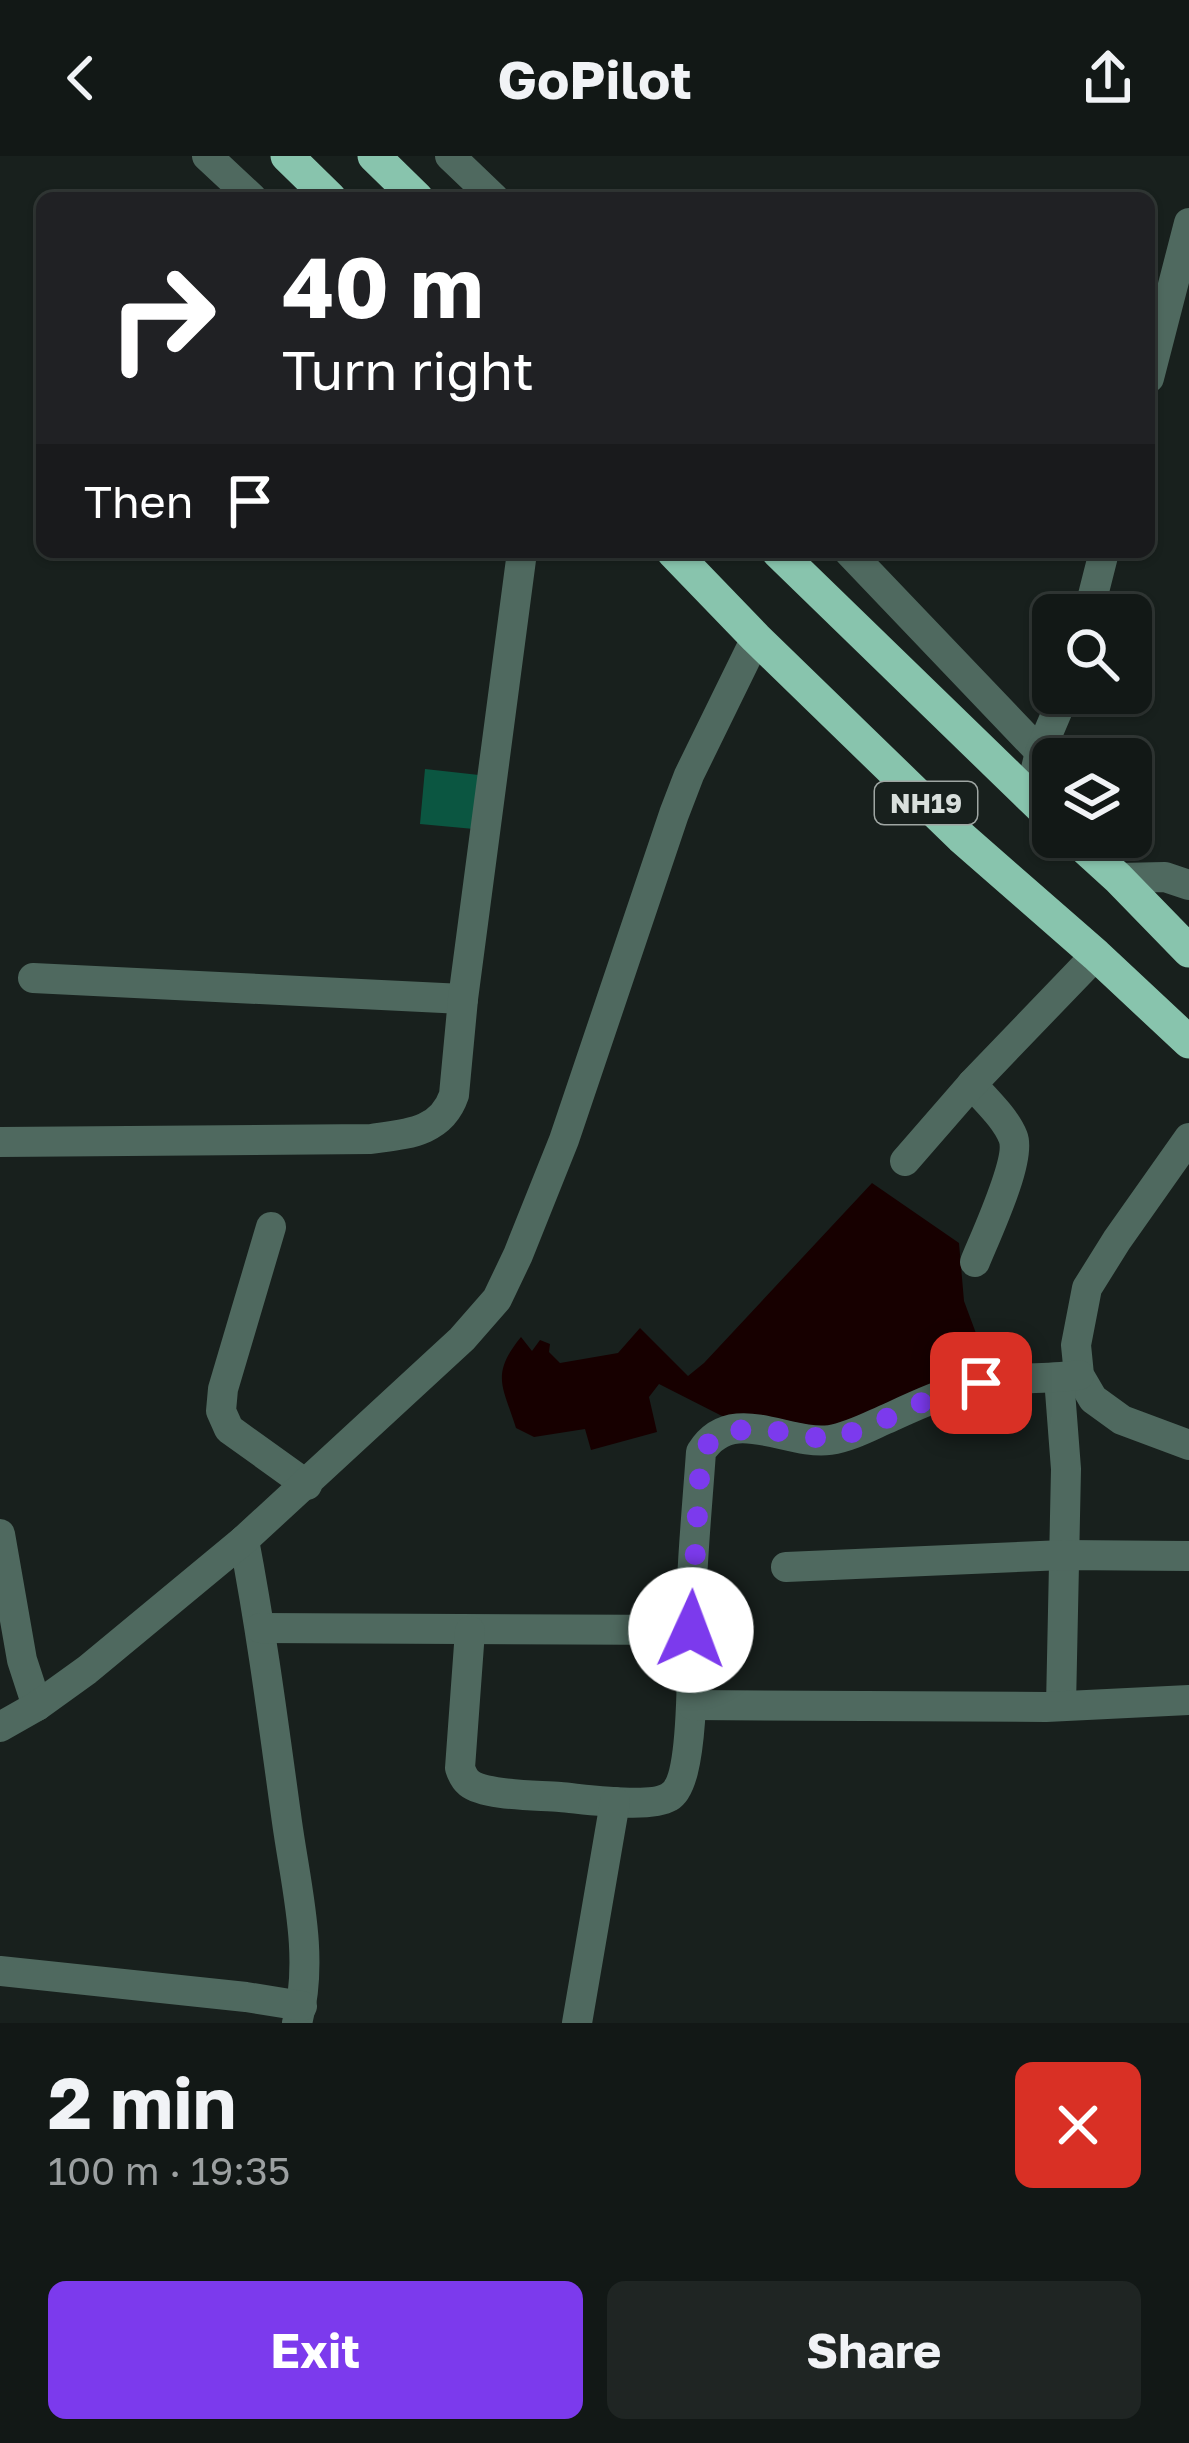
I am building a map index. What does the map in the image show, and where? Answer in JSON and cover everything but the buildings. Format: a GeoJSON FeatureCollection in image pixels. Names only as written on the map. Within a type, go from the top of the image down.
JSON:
{"type":"FeatureCollection","features":[{"type":"Feature","properties":{"kind":"highway"},"geometry":{"type":"LineString","coordinates":[[287,156],[324,192]]}},
{"type":"Feature","properties":{"kind":"highway"},"geometry":{"type":"LineString","coordinates":[[374,156],[411,192]]}},
{"type":"Feature","properties":{"kind":"highway","name":"NH19"},"geometry":{"type":"LineString","coordinates":[[679,558],[962,837],[1189,1042]]}},
{"type":"Feature","properties":{"kind":"highway","name":"NH19"},"geometry":{"type":"LineString","coordinates":[[784,558],[1032,799]]}},
{"type":"Feature","properties":{"kind":"highway"},"geometry":{"type":"LineString","coordinates":[[1096,858],[1189,951]]}},
{"type":"Feature","properties":{"kind":"street"},"geometry":{"type":"LineString","coordinates":[[207,156],[246,192]]}},
{"type":"Feature","properties":{"kind":"street"},"geometry":{"type":"LineString","coordinates":[[451,156],[488,192]]}},
{"type":"Feature","properties":{"kind":"street"},"geometry":{"type":"LineString","coordinates":[[1155,355],[1189,223]]}},
{"type":"Feature","properties":{"kind":"street"},"geometry":{"type":"LineString","coordinates":[[0,1142],[371,1139],[418,1132],[449,1110],[521,558]]}},
{"type":"Feature","properties":{"kind":"street"},"geometry":{"type":"LineString","coordinates":[[855,558],[1032,744]]}},
{"type":"Feature","properties":{"kind":"street"},"geometry":{"type":"LineString","coordinates":[[1093,594],[1102,558]]}},
{"type":"Feature","properties":{"kind":"street"},"geometry":{"type":"LineString","coordinates":[[0,1727],[117,1647],[244,1540],[462,1339],[497,1299],[564,1140],[689,775],[756,638]]}},
{"type":"Feature","properties":{"kind":"street"},"geometry":{"type":"LineString","coordinates":[[1118,878],[1166,877],[1189,885]]}},
{"type":"Feature","properties":{"kind":"street"},"geometry":{"type":"LineString","coordinates":[[905,1161],[1096,955]]}},
{"type":"Feature","properties":{"kind":"street"},"geometry":{"type":"LineString","coordinates":[[33,978],[463,999]]}},
{"type":"Feature","properties":{"kind":"street"},"geometry":{"type":"LineString","coordinates":[[972,1084],[1011,1131],[1016,1144],[975,1262]]}},
{"type":"Feature","properties":{"kind":"street"},"geometry":{"type":"LineString","coordinates":[[1061,1706],[1069,1377],[1087,1288],[1189,1138]]}},
{"type":"Feature","properties":{"kind":"street"},"geometry":{"type":"LineString","coordinates":[[271,1227],[220,1411],[229,1429],[307,1485]]}},
{"type":"Feature","properties":{"kind":"street"},"geometry":{"type":"LineString","coordinates":[[470,1631],[460,1768],[465,1780],[496,1791],[615,1802],[665,1800],[676,1793],[683,1776],[692,1706],[691,1630],[701,1452],[718,1433],[757,1428],[831,1440],[981,1383],[1069,1377],[1122,1420],[1189,1445]]}},
{"type":"Feature","properties":{"kind":"street"},"geometry":{"type":"LineString","coordinates":[[0,1534],[22,1660],[37,1706]]}},
{"type":"Feature","properties":{"kind":"street"},"geometry":{"type":"LineString","coordinates":[[0,1971],[246,1997],[299,2014],[304,1942],[244,1540]]}},
{"type":"Feature","properties":{"kind":"street"},"geometry":{"type":"LineString","coordinates":[[786,1567],[1189,1556]]}},
{"type":"Feature","properties":{"kind":"street"},"geometry":{"type":"LineString","coordinates":[[260,1628],[691,1630]]}},
{"type":"Feature","properties":{"kind":"street"},"geometry":{"type":"LineString","coordinates":[[692,1706],[1061,1706],[1189,1700]]}},
{"type":"Feature","properties":{"kind":"street"},"geometry":{"type":"LineString","coordinates":[[577,2023],[615,1802]]}},
{"type":"Feature","properties":{"kind":"shaded area"},"geometry":{"type":"Polygon","coordinates":[[[872,1183],[959,1243],[964,1301],[977,1336],[975,1369],[838,1431],[765,1416],[722,1416],[659,1384],[649,1397],[657,1432],[591,1450],[585,1429],[534,1437],[516,1428],[502,1371],[521,1337],[532,1351],[540,1340],[550,1344],[549,1352],[560,1363],[618,1353],[640,1328],[688,1376],[872,1183]]]}},
{"type":"Feature","properties":{"kind":"route"},"geometry":{"type":"LineString","coordinates":[[691,1630],[701,1452],[707,1442],[718,1433],[757,1428],[831,1440],[981,1383]]}}]}
